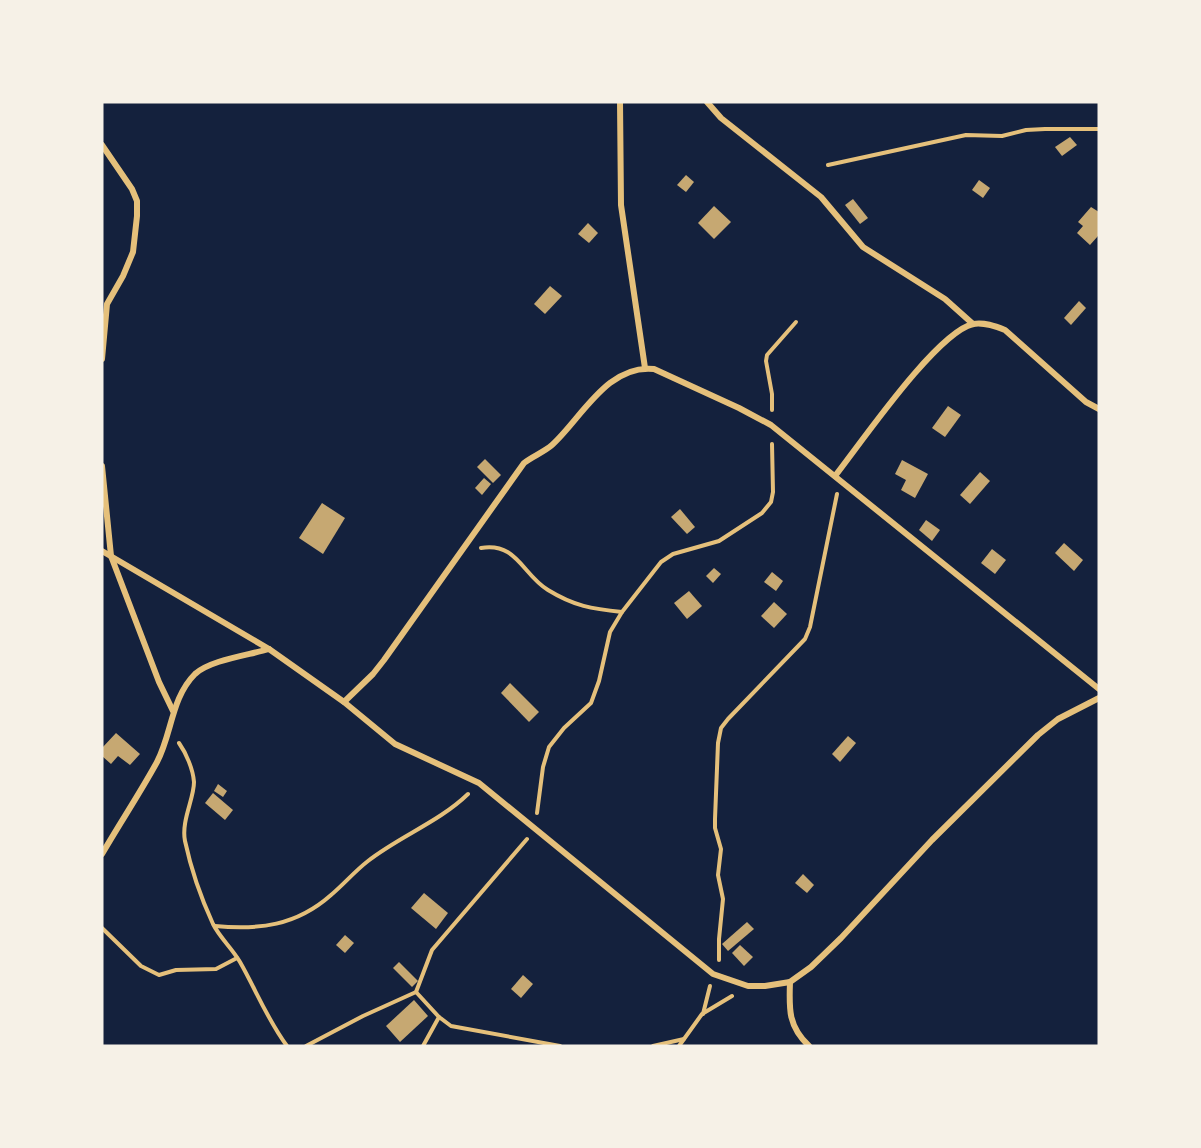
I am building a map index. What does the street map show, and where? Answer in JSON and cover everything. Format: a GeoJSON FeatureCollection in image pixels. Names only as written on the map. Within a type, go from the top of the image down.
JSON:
{"type":"FeatureCollection","features":[{"type":"Feature","properties":{"kind":"street"},"geometry":{"type":"LineString","coordinates":[[620,102],[621,205],[645,368]]}},
{"type":"Feature","properties":{"kind":"street"},"geometry":{"type":"LineString","coordinates":[[707,102],[721,118],[821,197],[863,247],[945,299],[973,324]]}},
{"type":"Feature","properties":{"kind":"street"},"geometry":{"type":"LineString","coordinates":[[102,145],[132,189],[137,201],[133,252],[107,304],[102,359]]}},
{"type":"Feature","properties":{"kind":"street"},"geometry":{"type":"LineString","coordinates":[[838,479],[920,367],[944,341],[973,324],[991,325],[1005,330],[1086,402],[1099,409]]}},
{"type":"Feature","properties":{"kind":"street"},"geometry":{"type":"LineString","coordinates":[[344,702],[384,660],[524,463],[551,446],[601,390],[627,374],[645,368],[654,369],[697,388],[771,425],[1099,689]]}},
{"type":"Feature","properties":{"kind":"street"},"geometry":{"type":"LineString","coordinates":[[102,466],[111,556],[159,682],[173,711]]}},
{"type":"Feature","properties":{"kind":"street"},"geometry":{"type":"LineString","coordinates":[[102,551],[269,650],[344,702],[395,744],[479,783],[713,974],[748,986],[765,987],[790,982],[811,966],[842,938],[932,840],[1038,735],[1058,718],[1099,698]]}},
{"type":"Feature","properties":{"kind":"street"},"geometry":{"type":"LineString","coordinates":[[102,854],[158,761],[170,730],[173,711],[187,685],[197,673],[217,663],[269,650]]}},
{"type":"Feature","properties":{"kind":"street"},"geometry":{"type":"LineString","coordinates":[[790,982],[789,1008],[792,1023],[809,1046]]}},
{"type":"Feature","properties":{"kind":"path"},"geometry":{"type":"LineString","coordinates":[[828,165],[966,135],[1002,136],[1026,130],[1099,129]]}},
{"type":"Feature","properties":{"kind":"path"},"geometry":{"type":"LineString","coordinates":[[306,1046],[363,1016],[416,992],[432,950],[535,829],[543,767],[549,747],[564,728],[591,704],[599,681],[610,632],[622,612],[661,562],[673,554],[719,541],[754,520],[771,502],[774,479],[772,394],[766,361],[767,355],[796,322]]}},
{"type":"Feature","properties":{"kind":"path"},"geometry":{"type":"LineString","coordinates":[[719,966],[723,899],[718,875],[721,849],[715,828],[718,743],[722,728],[728,719],[805,639],[810,627],[838,479]]}},
{"type":"Feature","properties":{"kind":"path"},"geometry":{"type":"LineString","coordinates":[[459,552],[498,547],[514,557],[548,590],[578,606],[622,612]]}},
{"type":"Feature","properties":{"kind":"path"},"geometry":{"type":"LineString","coordinates":[[170,730],[186,753],[194,782],[187,808],[184,837],[191,867],[214,926],[237,958],[285,1045]]}},
{"type":"Feature","properties":{"kind":"path"},"geometry":{"type":"LineString","coordinates":[[214,926],[261,927],[291,921],[329,897],[368,861],[453,808],[479,783]]}},
{"type":"Feature","properties":{"kind":"path"},"geometry":{"type":"LineString","coordinates":[[102,928],[141,966],[159,975],[176,970],[216,969],[237,958]]}},
{"type":"Feature","properties":{"kind":"path"},"geometry":{"type":"LineString","coordinates":[[679,1046],[702,1014],[713,974]]}},
{"type":"Feature","properties":{"kind":"path"},"geometry":{"type":"LineString","coordinates":[[702,1014],[748,986]]}},
{"type":"Feature","properties":{"kind":"path"},"geometry":{"type":"LineString","coordinates":[[416,992],[439,1017],[451,1026],[560,1046]]}},
{"type":"Feature","properties":{"kind":"path"},"geometry":{"type":"LineString","coordinates":[[423,1046],[439,1017]]}},
{"type":"Feature","properties":{"kind":"path"},"geometry":{"type":"LineString","coordinates":[[653,1046],[684,1038]]}},
{"type":"Feature","properties":{"kind":"building"},"geometry":{"type":"Polygon","coordinates":[[[1070,137],[1077,145],[1062,156],[1055,147],[1070,137]]]}},
{"type":"Feature","properties":{"kind":"building"},"geometry":{"type":"Polygon","coordinates":[[[686,175],[694,182],[686,192],[677,185],[686,175]]]}},
{"type":"Feature","properties":{"kind":"building"},"geometry":{"type":"Polygon","coordinates":[[[979,180],[990,188],[983,198],[972,190],[979,180]]]}},
{"type":"Feature","properties":{"kind":"building"},"geometry":{"type":"Polygon","coordinates":[[[853,199],[868,218],[860,224],[845,205],[853,199]]]}},
{"type":"Feature","properties":{"kind":"building"},"geometry":{"type":"Polygon","coordinates":[[[714,206],[731,222],[714,239],[698,223],[714,206]]]}},
{"type":"Feature","properties":{"kind":"building"},"geometry":{"type":"Polygon","coordinates":[[[1091,207],[1099,212],[1099,237],[1090,245],[1077,233],[1083,226],[1078,222],[1091,207]]]}},
{"type":"Feature","properties":{"kind":"building"},"geometry":{"type":"Polygon","coordinates":[[[588,223],[598,233],[589,243],[578,234],[588,223]]]}},
{"type":"Feature","properties":{"kind":"building"},"geometry":{"type":"Polygon","coordinates":[[[550,286],[562,296],[545,314],[534,304],[550,286]]]}},
{"type":"Feature","properties":{"kind":"building"},"geometry":{"type":"Polygon","coordinates":[[[1079,301],[1086,308],[1071,325],[1064,318],[1079,301]]]}},
{"type":"Feature","properties":{"kind":"building"},"geometry":{"type":"Polygon","coordinates":[[[948,406],[961,415],[945,437],[932,428],[948,406]]]}},
{"type":"Feature","properties":{"kind":"building"},"geometry":{"type":"Polygon","coordinates":[[[485,459],[501,475],[493,483],[477,467],[485,459]]]}},
{"type":"Feature","properties":{"kind":"building"},"geometry":{"type":"Polygon","coordinates":[[[902,460],[928,474],[915,498],[901,490],[906,480],[895,474],[902,460]]]}},
{"type":"Feature","properties":{"kind":"building"},"geometry":{"type":"Polygon","coordinates":[[[980,472],[990,481],[970,504],[960,495],[980,472]]]}},
{"type":"Feature","properties":{"kind":"building"},"geometry":{"type":"Polygon","coordinates":[[[484,478],[491,484],[482,495],[475,488],[484,478]]]}},
{"type":"Feature","properties":{"kind":"building"},"geometry":{"type":"Polygon","coordinates":[[[322,503],[345,518],[323,554],[299,538],[322,503]]]}},
{"type":"Feature","properties":{"kind":"building"},"geometry":{"type":"Polygon","coordinates":[[[680,509],[695,527],[687,534],[671,517],[680,509]]]}},
{"type":"Feature","properties":{"kind":"building"},"geometry":{"type":"Polygon","coordinates":[[[926,520],[940,530],[932,541],[919,530],[926,520]]]}},
{"type":"Feature","properties":{"kind":"building"},"geometry":{"type":"Polygon","coordinates":[[[1064,543],[1083,560],[1074,571],[1055,553],[1064,543]]]}},
{"type":"Feature","properties":{"kind":"building"},"geometry":{"type":"Polygon","coordinates":[[[992,549],[1006,560],[995,574],[981,563],[992,549]]]}},
{"type":"Feature","properties":{"kind":"building"},"geometry":{"type":"Polygon","coordinates":[[[714,568],[721,574],[713,583],[706,576],[714,568]]]}},
{"type":"Feature","properties":{"kind":"building"},"geometry":{"type":"Polygon","coordinates":[[[772,572],[783,581],[776,591],[764,582],[772,572]]]}},
{"type":"Feature","properties":{"kind":"building"},"geometry":{"type":"Polygon","coordinates":[[[689,591],[702,606],[687,619],[674,603],[689,591]]]}},
{"type":"Feature","properties":{"kind":"building"},"geometry":{"type":"Polygon","coordinates":[[[774,602],[787,614],[774,628],[761,616],[774,602]]]}},
{"type":"Feature","properties":{"kind":"building"},"geometry":{"type":"Polygon","coordinates":[[[510,683],[539,712],[529,722],[501,693],[510,683]]]}},
{"type":"Feature","properties":{"kind":"building"},"geometry":{"type":"Polygon","coordinates":[[[116,733],[140,754],[130,765],[118,756],[111,764],[102,756],[102,748],[116,733]]]}},
{"type":"Feature","properties":{"kind":"building"},"geometry":{"type":"Polygon","coordinates":[[[848,736],[856,743],[840,762],[832,754],[848,736]]]}},
{"type":"Feature","properties":{"kind":"building"},"geometry":{"type":"Polygon","coordinates":[[[218,784],[227,791],[223,797],[214,791],[218,784]]]}},
{"type":"Feature","properties":{"kind":"building"},"geometry":{"type":"Polygon","coordinates":[[[213,793],[233,810],[225,820],[205,803],[213,793]]]}},
{"type":"Feature","properties":{"kind":"building"},"geometry":{"type":"Polygon","coordinates":[[[803,874],[814,885],[807,893],[795,883],[803,874]]]}},
{"type":"Feature","properties":{"kind":"building"},"geometry":{"type":"Polygon","coordinates":[[[424,893],[448,913],[436,929],[411,908],[424,893]]]}},
{"type":"Feature","properties":{"kind":"building"},"geometry":{"type":"Polygon","coordinates":[[[747,922],[754,929],[728,951],[722,944],[747,922]]]}},
{"type":"Feature","properties":{"kind":"building"},"geometry":{"type":"Polygon","coordinates":[[[345,935],[354,943],[345,953],[336,945],[345,935]]]}},
{"type":"Feature","properties":{"kind":"building"},"geometry":{"type":"Polygon","coordinates":[[[740,945],[753,957],[744,966],[732,953],[740,945]]]}},
{"type":"Feature","properties":{"kind":"building"},"geometry":{"type":"Polygon","coordinates":[[[399,962],[418,981],[412,987],[393,968],[399,962]]]}},
{"type":"Feature","properties":{"kind":"building"},"geometry":{"type":"Polygon","coordinates":[[[523,975],[533,984],[521,998],[511,989],[523,975]]]}},
{"type":"Feature","properties":{"kind":"building"},"geometry":{"type":"Polygon","coordinates":[[[414,1000],[428,1016],[400,1042],[386,1026],[414,1000]]]}}]}
